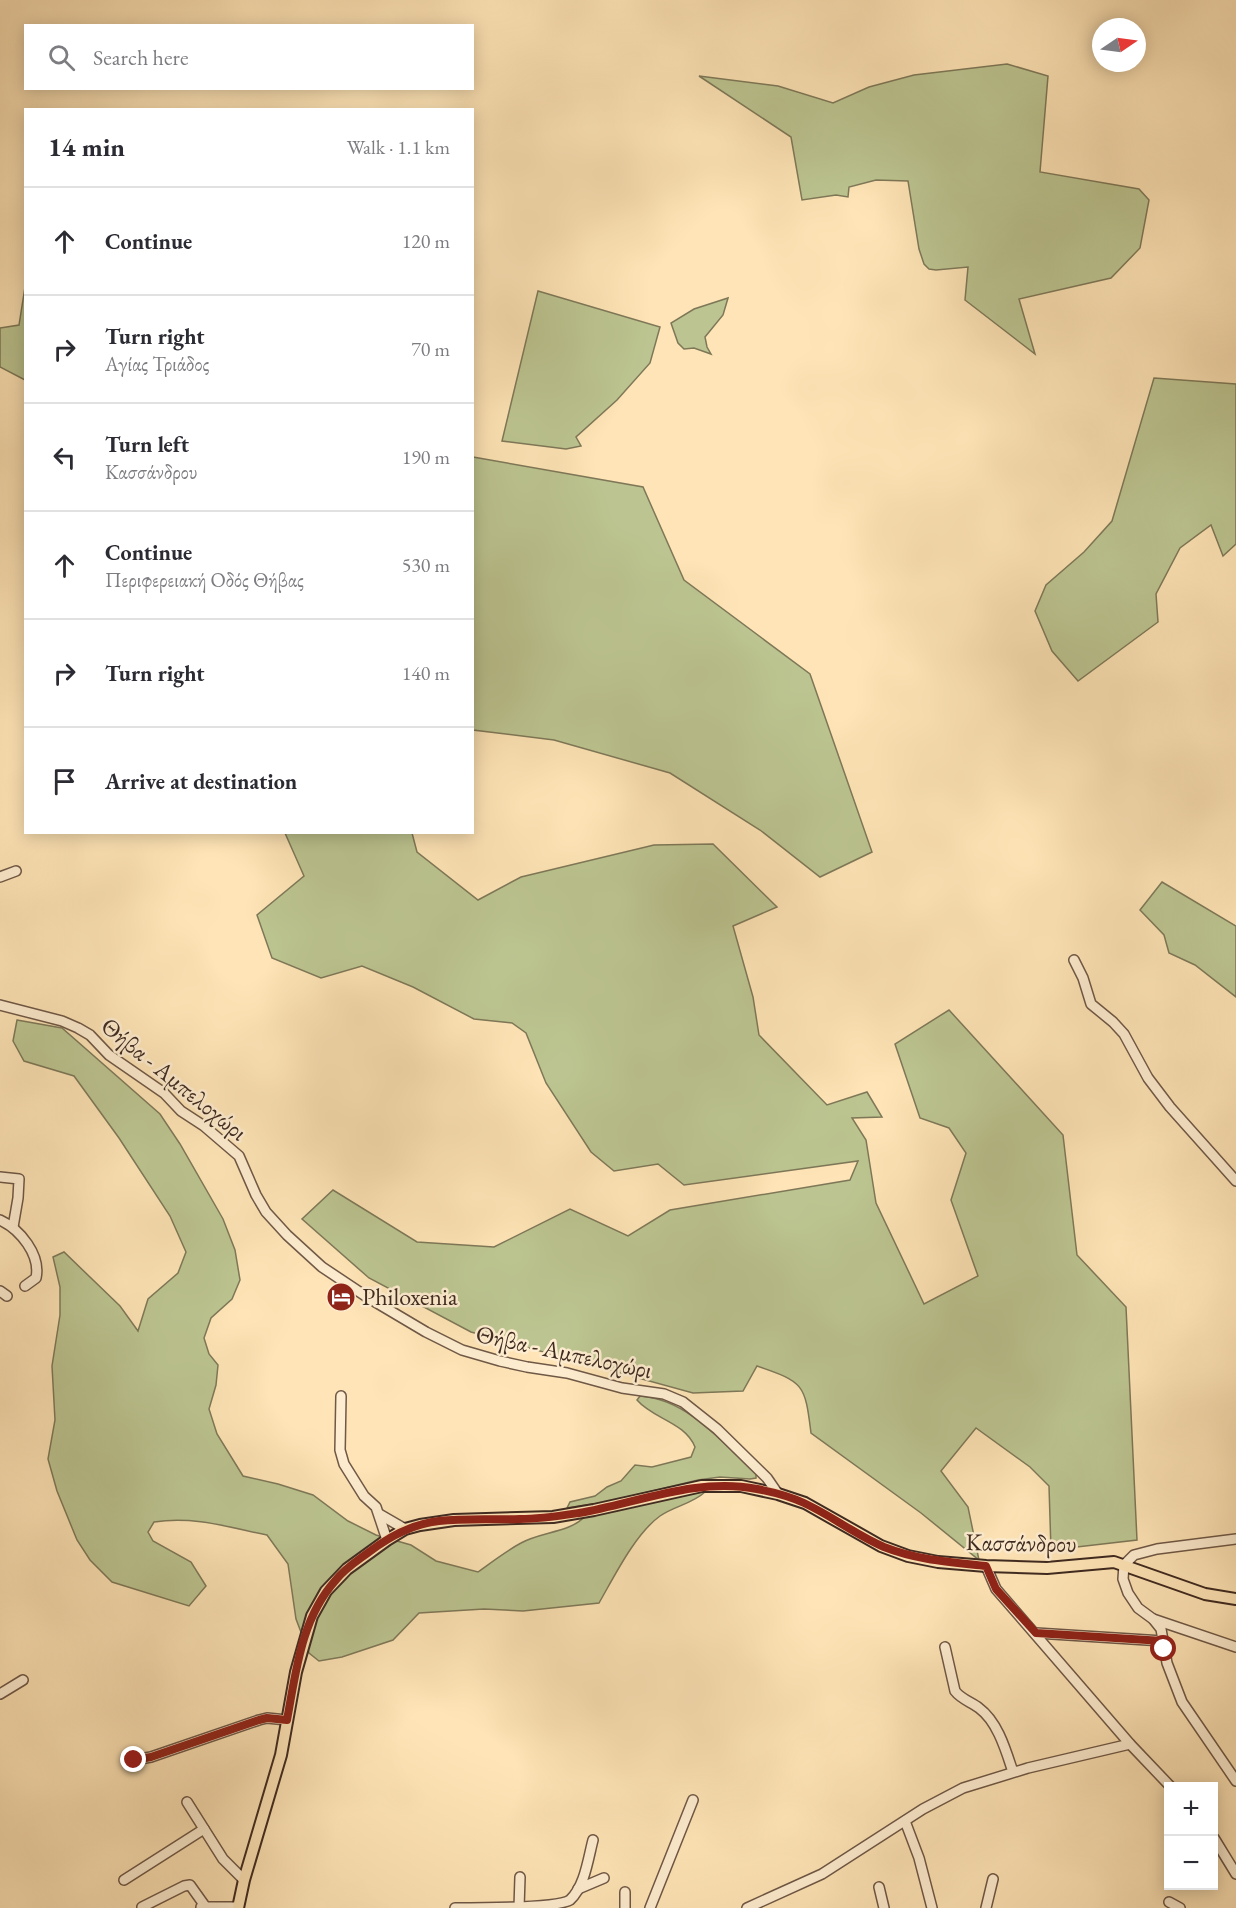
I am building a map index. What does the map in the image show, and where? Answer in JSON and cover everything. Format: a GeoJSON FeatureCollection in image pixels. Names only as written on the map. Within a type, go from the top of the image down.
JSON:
{"type":"FeatureCollection","features":[{"type":"Feature","properties":{"kind":"main road","name":"Κασσάνδρου"},"geometry":{"type":"LineString","coordinates":[[238,1907],[281,1755],[303,1641],[318,1602],[336,1579],[405,1529],[438,1521],[554,1517],[702,1486],[741,1486],[805,1503],[852,1531],[908,1556],[938,1562],[986,1566],[1047,1568],[1114,1562],[1124,1564]]}},
{"type":"Feature","properties":{"kind":"main road"},"geometry":{"type":"LineString","coordinates":[[1124,1564],[1204,1594],[1236,1599]]}},
{"type":"Feature","properties":{"kind":"street"},"geometry":{"type":"LineString","coordinates":[[0,877],[16,871]]}},
{"type":"Feature","properties":{"kind":"street"},"geometry":{"type":"LineString","coordinates":[[1074,960],[1083,978],[1091,1004],[1124,1034],[1143,1071],[1170,1107],[1236,1180]]}},
{"type":"Feature","properties":{"kind":"street","name":"Θήβα - Αμπελοχώρι"},"geometry":{"type":"LineString","coordinates":[[0,1005],[62,1021],[78,1028],[90,1035],[109,1055],[155,1086],[181,1111],[204,1126],[239,1156],[261,1203],[287,1235],[322,1267],[367,1297],[426,1332],[462,1350],[500,1361],[567,1373],[622,1388],[664,1394],[683,1402],[717,1429],[767,1478],[778,1494]]}},
{"type":"Feature","properties":{"kind":"street"},"geometry":{"type":"LineString","coordinates":[[0,1177],[19,1179],[13,1227]]}},
{"type":"Feature","properties":{"kind":"street"},"geometry":{"type":"LineString","coordinates":[[0,1220],[13,1227],[26,1242],[36,1264],[36,1278],[25,1286]]}},
{"type":"Feature","properties":{"kind":"street"},"geometry":{"type":"LineString","coordinates":[[340,1396],[340,1450],[344,1464],[364,1496],[376,1507],[387,1540]]}},
{"type":"Feature","properties":{"kind":"street"},"geometry":{"type":"LineString","coordinates":[[379,1514],[405,1529]]}},
{"type":"Feature","properties":{"kind":"street"},"geometry":{"type":"LineString","coordinates":[[1236,1539],[1157,1549],[1134,1555],[1124,1564],[1123,1579],[1128,1593],[1138,1608],[1153,1619],[1161,1629],[1167,1663],[1182,1702],[1236,1780]]}},
{"type":"Feature","properties":{"kind":"street"},"geometry":{"type":"LineString","coordinates":[[986,1566],[996,1589],[1130,1744],[1166,1782]]}},
{"type":"Feature","properties":{"kind":"street"},"geometry":{"type":"LineString","coordinates":[[1153,1619],[1236,1647]]}},
{"type":"Feature","properties":{"kind":"street"},"geometry":{"type":"LineString","coordinates":[[1036,1633],[1163,1641]]}},
{"type":"Feature","properties":{"kind":"street"},"geometry":{"type":"LineString","coordinates":[[945,1647],[955,1691],[980,1709],[991,1721],[1013,1772]]}},
{"type":"Feature","properties":{"kind":"street"},"geometry":{"type":"LineString","coordinates":[[0,1694],[23,1680]]}},
{"type":"Feature","properties":{"kind":"street"},"geometry":{"type":"LineString","coordinates":[[126,1757],[134,1760],[151,1757],[267,1718],[287,1720]]}},
{"type":"Feature","properties":{"kind":"street"},"geometry":{"type":"LineString","coordinates":[[747,1908],[822,1874],[905,1821],[963,1788],[1013,1772],[1130,1744]]}},
{"type":"Feature","properties":{"kind":"street"},"geometry":{"type":"LineString","coordinates":[[650,1908],[693,1800]]}},
{"type":"Feature","properties":{"kind":"street"},"geometry":{"type":"LineString","coordinates":[[187,1802],[223,1859],[244,1880]]}},
{"type":"Feature","properties":{"kind":"street"},"geometry":{"type":"LineString","coordinates":[[905,1821],[919,1858],[932,1908]]}},
{"type":"Feature","properties":{"kind":"street"},"geometry":{"type":"LineString","coordinates":[[124,1880],[204,1829]]}},
{"type":"Feature","properties":{"kind":"street"},"geometry":{"type":"LineString","coordinates":[[455,1908],[519,1908],[565,1904],[572,1899],[578,1889],[593,1840]]}},
{"type":"Feature","properties":{"kind":"street"},"geometry":{"type":"LineString","coordinates":[[1218,1845],[1236,1874]]}},
{"type":"Feature","properties":{"kind":"street"},"geometry":{"type":"LineString","coordinates":[[519,1908],[520,1877]]}},
{"type":"Feature","properties":{"kind":"street"},"geometry":{"type":"LineString","coordinates":[[578,1889],[604,1878]]}},
{"type":"Feature","properties":{"kind":"street"},"geometry":{"type":"LineString","coordinates":[[986,1908],[993,1878]]}},
{"type":"Feature","properties":{"kind":"street"},"geometry":{"type":"LineString","coordinates":[[142,1907],[190,1885],[202,1907],[238,1907]]}},
{"type":"Feature","properties":{"kind":"street"},"geometry":{"type":"LineString","coordinates":[[879,1887],[884,1908]]}},
{"type":"Feature","properties":{"kind":"street"},"geometry":{"type":"LineString","coordinates":[[624,1908],[625,1892]]}},
{"type":"Feature","properties":{"kind":"street"},"geometry":{"type":"LineString","coordinates":[[1168,1902],[1180,1908]]}},
{"type":"Feature","properties":{"kind":"green space"},"geometry":{"type":"Polygon","coordinates":[[[1007,64],[1048,76],[1040,172],[1139,189],[1149,200],[1140,248],[1111,278],[1019,299],[1035,354],[965,300],[968,267],[936,270],[929,269],[924,264],[919,249],[908,181],[876,180],[849,187],[848,197],[836,195],[802,200],[791,137],[699,76],[778,86],[833,103],[869,87],[914,75],[1007,64]]]}},
{"type":"Feature","properties":{"kind":"green space"},"geometry":{"type":"Polygon","coordinates":[[[538,291],[660,327],[650,363],[617,400],[576,437],[581,446],[566,449],[502,441],[538,291]]]}},
{"type":"Feature","properties":{"kind":"green space"},"geometry":{"type":"Polygon","coordinates":[[[24,293],[24,379],[0,367],[0,328],[19,325],[24,293]]]}},
{"type":"Feature","properties":{"kind":"green space"},"geometry":{"type":"Polygon","coordinates":[[[728,298],[723,315],[705,337],[711,354],[694,348],[684,349],[678,343],[671,323],[694,309],[728,298]]]}},
{"type":"Feature","properties":{"kind":"green space"},"geometry":{"type":"Polygon","coordinates":[[[1154,378],[1236,384],[1236,544],[1223,556],[1211,525],[1180,548],[1156,594],[1158,622],[1078,681],[1052,651],[1035,611],[1046,585],[1084,552],[1112,521],[1154,378]]]}},
{"type":"Feature","properties":{"kind":"green space"},"geometry":{"type":"Polygon","coordinates":[[[474,457],[643,487],[684,580],[810,674],[872,852],[820,877],[760,830],[670,773],[554,740],[474,730],[474,457]]]}},
{"type":"Feature","properties":{"kind":"green space"},"geometry":{"type":"Polygon","coordinates":[[[285,834],[412,834],[417,852],[478,900],[521,877],[654,845],[713,844],[777,907],[733,926],[753,997],[759,1035],[827,1105],[867,1092],[882,1117],[852,1118],[866,1140],[876,1203],[924,1304],[978,1276],[951,1200],[966,1153],[949,1128],[920,1118],[895,1044],[949,1010],[1063,1135],[1077,1255],[1126,1307],[1137,1540],[1051,1550],[1049,1486],[1030,1467],[976,1428],[941,1471],[968,1507],[979,1560],[921,1513],[811,1433],[804,1394],[793,1381],[784,1376],[757,1366],[743,1391],[693,1393],[471,1332],[369,1278],[302,1219],[333,1190],[417,1242],[494,1247],[570,1209],[628,1236],[670,1210],[850,1180],[858,1161],[684,1185],[658,1164],[614,1171],[591,1152],[546,1083],[526,1033],[512,1023],[474,1019],[413,987],[362,966],[321,978],[272,958],[257,915],[304,876],[285,834]]]}},
{"type":"Feature","properties":{"kind":"green space"},"geometry":{"type":"Polygon","coordinates":[[[1162,882],[1236,926],[1236,997],[1195,965],[1169,953],[1164,935],[1140,910],[1162,882]]]}},
{"type":"Feature","properties":{"kind":"green space"},"geometry":{"type":"Polygon","coordinates":[[[17,1020],[62,1028],[160,1114],[223,1219],[235,1250],[240,1280],[232,1299],[211,1318],[204,1338],[209,1354],[218,1365],[216,1385],[209,1409],[217,1434],[243,1476],[313,1495],[348,1521],[376,1535],[411,1545],[436,1561],[478,1572],[521,1543],[564,1529],[585,1516],[693,1491],[705,1492],[665,1513],[651,1524],[626,1556],[599,1603],[523,1611],[484,1609],[419,1613],[393,1640],[342,1657],[319,1661],[309,1653],[296,1619],[288,1564],[267,1535],[197,1521],[154,1522],[148,1532],[153,1541],[191,1562],[206,1586],[189,1606],[112,1582],[90,1560],[77,1540],[57,1491],[48,1459],[55,1420],[52,1366],[60,1315],[60,1287],[53,1257],[64,1252],[120,1306],[138,1331],[148,1299],[178,1273],[186,1252],[170,1216],[119,1138],[74,1076],[24,1061],[13,1041],[17,1020]]]}},
{"type":"Feature","properties":{"kind":"green space"},"geometry":{"type":"Polygon","coordinates":[[[640,1396],[674,1405],[704,1424],[756,1474],[756,1478],[720,1477],[698,1480],[606,1502],[567,1508],[570,1502],[595,1496],[621,1481],[635,1465],[652,1467],[691,1457],[695,1447],[690,1439],[676,1426],[651,1412],[637,1400],[640,1396]]]}},
{"type":"Feature","properties":{"kind":"place","name":"Philoxenia"},"geometry":{"type":"Point","coordinates":[341,1297]}},
{"type":"Feature","properties":{"kind":"route"},"geometry":{"type":"LineString","coordinates":[[134,1760],[143,1760],[259,1720],[267,1718],[287,1720],[303,1641],[318,1602],[347,1569],[375,1547],[405,1529],[438,1521],[554,1517],[702,1486],[741,1486],[778,1494],[805,1503],[852,1531],[908,1556],[938,1562],[986,1566],[990,1580],[996,1589],[1036,1633],[1163,1641],[1164,1649]]}}]}
